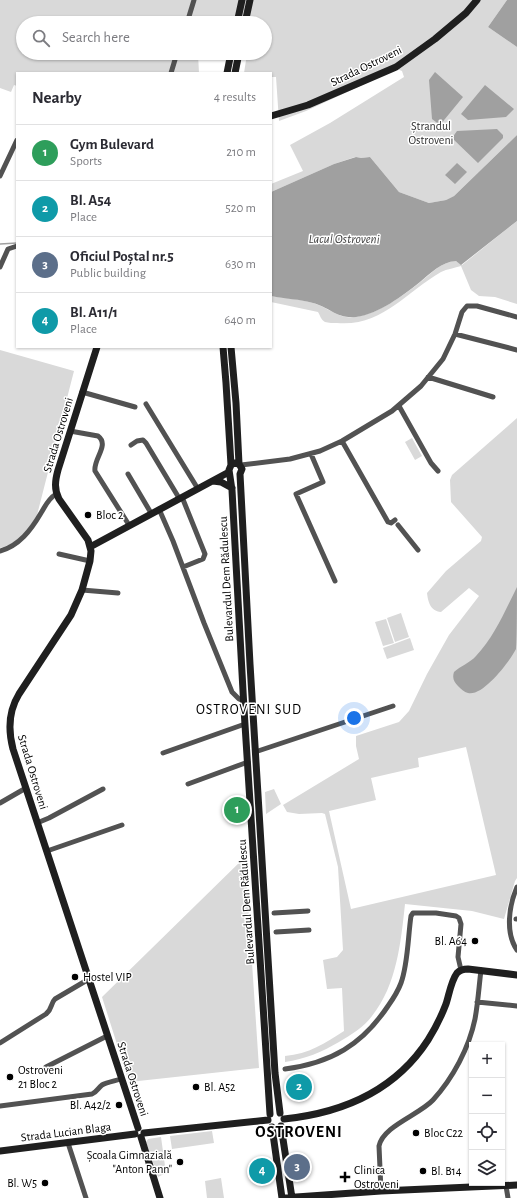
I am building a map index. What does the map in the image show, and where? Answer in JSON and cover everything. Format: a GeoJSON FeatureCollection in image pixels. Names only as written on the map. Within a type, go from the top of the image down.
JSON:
{"type":"FeatureCollection","features":[{"type":"Feature","properties":{"kind":"street"},"geometry":{"type":"LineString","coordinates":[[188,16],[194,0]]}},
{"type":"Feature","properties":{"kind":"street"},"geometry":{"type":"LineString","coordinates":[[239,16],[242,0]]}},
{"type":"Feature","properties":{"kind":"street"},"geometry":{"type":"LineString","coordinates":[[247,16],[250,0]]}},
{"type":"Feature","properties":{"kind":"street","name":"Strada Ostroveni"},"geometry":{"type":"LineString","coordinates":[[272,116],[308,105],[396,67],[435,40],[477,0]]}},
{"type":"Feature","properties":{"kind":"street"},"geometry":{"type":"LineString","coordinates":[[171,72],[175,60]]}},
{"type":"Feature","properties":{"kind":"street"},"geometry":{"type":"LineString","coordinates":[[227,72],[230,60]]}},
{"type":"Feature","properties":{"kind":"street"},"geometry":{"type":"LineString","coordinates":[[235,72],[238,60]]}},
{"type":"Feature","properties":{"kind":"street"},"geometry":{"type":"LineString","coordinates":[[0,176],[16,142]]}},
{"type":"Feature","properties":{"kind":"street"},"geometry":{"type":"LineString","coordinates":[[0,268],[8,249],[16,246]]}},
{"type":"Feature","properties":{"kind":"street"},"geometry":{"type":"LineString","coordinates":[[230,470],[236,476],[240,468],[311,454],[342,442],[399,406],[428,378],[443,359],[455,334],[462,312],[470,305],[517,317]]}},
{"type":"Feature","properties":{"kind":"street"},"geometry":{"type":"LineString","coordinates":[[455,334],[517,350]]}},
{"type":"Feature","properties":{"kind":"street","name":"Strada Ostroveni"},"geometry":{"type":"LineString","coordinates":[[96,348],[55,484],[56,494],[85,534],[90,547],[90,561],[82,590],[72,615],[19,694],[11,710],[11,741],[160,1198]]}},
{"type":"Feature","properties":{"kind":"street","name":"Bulevardul Dem Rădulescu"},"geometry":{"type":"LineString","coordinates":[[223,348],[227,390],[230,470],[269,1117]]}},
{"type":"Feature","properties":{"kind":"street","name":"Bulevardul Dem Rădulescu"},"geometry":{"type":"LineString","coordinates":[[231,348],[240,468],[255,752],[275,1073],[292,1198]]}},
{"type":"Feature","properties":{"kind":"street"},"geometry":{"type":"LineString","coordinates":[[428,378],[493,397]]}},
{"type":"Feature","properties":{"kind":"street"},"geometry":{"type":"LineString","coordinates":[[82,392],[135,407]]}},
{"type":"Feature","properties":{"kind":"street"},"geometry":{"type":"LineString","coordinates":[[146,404],[198,488]]}},
{"type":"Feature","properties":{"kind":"street"},"geometry":{"type":"LineString","coordinates":[[399,406],[431,462],[438,471]]}},
{"type":"Feature","properties":{"kind":"street"},"geometry":{"type":"LineString","coordinates":[[70,431],[98,436],[101,439],[103,444],[95,463],[95,471],[129,525]]}},
{"type":"Feature","properties":{"kind":"street"},"geometry":{"type":"LineString","coordinates":[[132,445],[140,440],[143,440],[146,443],[181,498],[205,554],[203,559],[183,567]]}},
{"type":"Feature","properties":{"kind":"street"},"geometry":{"type":"LineString","coordinates":[[342,442],[388,522],[397,523],[418,550]]}},
{"type":"Feature","properties":{"kind":"street"},"geometry":{"type":"LineString","coordinates":[[311,454],[322,482],[296,494],[335,581]]}},
{"type":"Feature","properties":{"kind":"street"},"geometry":{"type":"LineString","coordinates":[[90,547],[211,482],[230,470],[234,463],[240,468]]}},
{"type":"Feature","properties":{"kind":"street"},"geometry":{"type":"LineString","coordinates":[[128,474],[151,513]]}},
{"type":"Feature","properties":{"kind":"street"},"geometry":{"type":"LineString","coordinates":[[211,482],[221,482],[232,488]]}},
{"type":"Feature","properties":{"kind":"street"},"geometry":{"type":"LineString","coordinates":[[0,550],[15,545],[23,538],[30,530],[49,499],[56,494]]}},
{"type":"Feature","properties":{"kind":"street"},"geometry":{"type":"LineString","coordinates":[[159,509],[232,692],[239,699],[244,701]]}},
{"type":"Feature","properties":{"kind":"street"},"geometry":{"type":"LineString","coordinates":[[59,554],[90,561]]}},
{"type":"Feature","properties":{"kind":"street"},"geometry":{"type":"LineString","coordinates":[[82,590],[118,593]]}},
{"type":"Feature","properties":{"kind":"street"},"geometry":{"type":"LineString","coordinates":[[255,752],[393,706]]}},
{"type":"Feature","properties":{"kind":"street"},"geometry":{"type":"LineString","coordinates":[[163,753],[245,724]]}},
{"type":"Feature","properties":{"kind":"street"},"geometry":{"type":"LineString","coordinates":[[188,784],[248,762]]}},
{"type":"Feature","properties":{"kind":"street"},"geometry":{"type":"LineString","coordinates":[[0,803],[26,788]]}},
{"type":"Feature","properties":{"kind":"street"},"geometry":{"type":"LineString","coordinates":[[37,823],[103,789]]}},
{"type":"Feature","properties":{"kind":"street"},"geometry":{"type":"LineString","coordinates":[[47,851],[122,825]]}},
{"type":"Feature","properties":{"kind":"street"},"geometry":{"type":"LineString","coordinates":[[253,839],[261,838]]}},
{"type":"Feature","properties":{"kind":"street"},"geometry":{"type":"LineString","coordinates":[[517,887],[511,905],[510,926],[512,940],[517,950]]}},
{"type":"Feature","properties":{"kind":"street"},"geometry":{"type":"LineString","coordinates":[[274,913],[308,911]]}},
{"type":"Feature","properties":{"kind":"street"},"geometry":{"type":"LineString","coordinates":[[285,1069],[303,1067],[329,1058],[360,1039],[374,1025],[395,996],[401,983],[411,916],[413,913],[456,916],[461,924],[458,957],[461,970]]}},
{"type":"Feature","properties":{"kind":"street"},"geometry":{"type":"LineString","coordinates":[[276,932],[309,930]]}},
{"type":"Feature","properties":{"kind":"street"},"geometry":{"type":"LineString","coordinates":[[282,1119],[315,1115],[338,1109],[363,1098],[390,1082],[412,1061],[428,1040],[445,1007],[456,975],[461,970],[481,970],[517,975]]}},
{"type":"Feature","properties":{"kind":"street"},"geometry":{"type":"LineString","coordinates":[[381,1191],[380,1141],[386,1132],[432,1101],[446,1083],[466,1045],[472,1030],[481,970]]}},
{"type":"Feature","properties":{"kind":"street"},"geometry":{"type":"LineString","coordinates":[[0,1043],[46,1014],[51,1009],[55,999],[89,979]]}},
{"type":"Feature","properties":{"kind":"street"},"geometry":{"type":"LineString","coordinates":[[477,1002],[517,1006]]}},
{"type":"Feature","properties":{"kind":"street"},"geometry":{"type":"LineString","coordinates":[[46,1067],[107,1036]]}},
{"type":"Feature","properties":{"kind":"street"},"geometry":{"type":"LineString","coordinates":[[0,1106],[94,1093],[104,1084],[121,1079]]}},
{"type":"Feature","properties":{"kind":"street"},"geometry":{"type":"LineString","coordinates":[[282,1119],[276,1112],[269,1117],[269,1123],[272,1127],[282,1198],[381,1191],[517,1185]]}},
{"type":"Feature","properties":{"kind":"street","name":"Strada Lucian Blaga"},"geometry":{"type":"LineString","coordinates":[[0,1151],[269,1117]]}},
{"type":"Feature","properties":{"kind":"street"},"geometry":{"type":"LineString","coordinates":[[272,1127],[277,1128],[282,1119]]}},
{"type":"Feature","properties":{"kind":"street"},"geometry":{"type":"LineString","coordinates":[[68,1142],[86,1198]]}},
{"type":"Feature","properties":{"kind":"street"},"geometry":{"type":"LineString","coordinates":[[506,1186],[508,1198]]}},
{"type":"Feature","properties":{"kind":"green space","name":"Ștrandul Ostroveni"},"geometry":{"type":"Polygon","coordinates":[[[0,0],[507,0],[488,27],[517,47],[517,135],[454,196],[446,200],[429,203],[399,192],[370,157],[355,157],[334,164],[272,192],[272,184],[303,171],[290,145],[330,123],[404,77],[402,71],[397,69],[306,111],[279,121],[276,77],[272,77],[272,72],[244,72],[246,60],[272,60],[272,16],[16,16],[16,60],[198,60],[199,72],[16,72],[16,86],[14,85],[11,92],[0,88],[0,0]]]}},
{"type":"Feature","properties":{"kind":"green space"},"geometry":{"type":"Polygon","coordinates":[[[517,221],[517,304],[495,297],[479,296],[471,290],[461,266],[441,272],[380,314],[367,320],[353,323],[325,322],[322,320],[318,312],[272,302],[272,296],[292,299],[318,305],[344,317],[356,317],[372,312],[396,300],[440,266],[456,261],[462,265],[517,221]]]}},
{"type":"Feature","properties":{"kind":"green space"},"geometry":{"type":"Polygon","coordinates":[[[0,350],[74,371],[37,515],[22,536],[7,546],[0,548],[0,350]]]}},
{"type":"Feature","properties":{"kind":"green space"},"geometry":{"type":"Polygon","coordinates":[[[517,418],[517,878],[504,919],[472,911],[405,904],[402,933],[392,977],[387,991],[372,1016],[365,1024],[333,1046],[306,1057],[285,1062],[285,1056],[302,1053],[323,1044],[344,1031],[342,988],[327,989],[323,960],[337,957],[343,950],[338,867],[325,814],[299,814],[287,812],[283,805],[359,759],[356,746],[356,736],[399,722],[409,711],[427,674],[449,635],[479,596],[469,588],[441,612],[432,608],[428,599],[427,593],[446,571],[481,541],[482,537],[451,502],[450,480],[452,475],[517,418]],[[466,747],[418,758],[419,767],[371,778],[376,800],[329,811],[351,909],[496,875],[466,747]]]}},
{"type":"Feature","properties":{"kind":"green space"},"geometry":{"type":"Polygon","coordinates":[[[412,438],[422,456],[415,460],[405,442],[412,438]]]}},
{"type":"Feature","properties":{"kind":"green space"},"geometry":{"type":"Polygon","coordinates":[[[401,613],[409,637],[395,642],[387,618],[401,613]]]}},
{"type":"Feature","properties":{"kind":"green space"},"geometry":{"type":"Polygon","coordinates":[[[386,619],[394,643],[383,646],[375,622],[386,619]]]}},
{"type":"Feature","properties":{"kind":"green space"},"geometry":{"type":"Polygon","coordinates":[[[410,638],[414,650],[387,659],[383,648],[410,638]]]}},
{"type":"Feature","properties":{"kind":"green space"},"geometry":{"type":"Polygon","coordinates":[[[274,789],[281,804],[266,814],[265,792],[274,789]]]}},
{"type":"Feature","properties":{"kind":"green space"},"geometry":{"type":"Polygon","coordinates":[[[245,857],[259,1068],[129,1082],[102,997],[245,857]]]}},
{"type":"Feature","properties":{"kind":"green space"},"geometry":{"type":"Polygon","coordinates":[[[212,1131],[214,1143],[172,1149],[170,1136],[212,1131]]]}},
{"type":"Feature","properties":{"kind":"green space"},"geometry":{"type":"Polygon","coordinates":[[[161,1137],[166,1173],[158,1177],[146,1142],[148,1139],[161,1137]]]}},
{"type":"Feature","properties":{"kind":"green space"},"geometry":{"type":"Polygon","coordinates":[[[221,1178],[224,1198],[207,1198],[205,1181],[221,1178]]]}},
{"type":"Feature","properties":{"kind":"water"},"geometry":{"type":"Polygon","coordinates":[[[507,0],[517,0],[517,47],[488,27],[507,0]]]}},
{"type":"Feature","properties":{"kind":"water"},"geometry":{"type":"Polygon","coordinates":[[[435,72],[463,97],[440,125],[432,119],[429,80],[435,72]]]}},
{"type":"Feature","properties":{"kind":"water"},"geometry":{"type":"Polygon","coordinates":[[[485,85],[514,109],[506,117],[468,120],[461,114],[485,85]]]}},
{"type":"Feature","properties":{"kind":"water"},"geometry":{"type":"Polygon","coordinates":[[[497,129],[503,135],[503,138],[478,163],[452,138],[457,131],[497,129]]]}},
{"type":"Feature","properties":{"kind":"water","name":"Lacul Ostroveni"},"geometry":{"type":"Polygon","coordinates":[[[517,135],[517,221],[461,265],[456,261],[446,263],[390,304],[373,312],[356,317],[338,315],[319,305],[308,302],[272,296],[272,192],[334,164],[356,157],[370,157],[399,192],[429,203],[446,200],[454,196],[517,135]]]}},
{"type":"Feature","properties":{"kind":"water"},"geometry":{"type":"Polygon","coordinates":[[[457,163],[467,172],[455,184],[445,175],[457,163]]]}},
{"type":"Feature","properties":{"kind":"water"},"geometry":{"type":"Polygon","coordinates":[[[517,587],[516,649],[508,662],[481,690],[474,693],[465,692],[454,681],[454,672],[474,658],[488,641],[517,587]]]}},
{"type":"Feature","properties":{"kind":"waterway"},"geometry":{"type":"LineString","coordinates":[[0,244],[16,243]]}},
{"type":"Feature","properties":{"kind":"place","name":"Bloc 2"},"geometry":{"type":"Point","coordinates":[88,515]}},
{"type":"Feature","properties":{"kind":"place","name":"Gym Bulevard"},"geometry":{"type":"Point","coordinates":[237,810]}},
{"type":"Feature","properties":{"kind":"place","name":"Bl. A64"},"geometry":{"type":"Point","coordinates":[475,941]}},
{"type":"Feature","properties":{"kind":"place","name":"Hostel VIP"},"geometry":{"type":"Point","coordinates":[75,977]}},
{"type":"Feature","properties":{"kind":"place","name":"Ostroveni 21 Bloc 2"},"geometry":{"type":"Point","coordinates":[10,1077]}},
{"type":"Feature","properties":{"kind":"place","name":"Bl. A52"},"geometry":{"type":"Point","coordinates":[196,1087]}},
{"type":"Feature","properties":{"kind":"place","name":"Bl. A54"},"geometry":{"type":"Point","coordinates":[299,1087]}},
{"type":"Feature","properties":{"kind":"place","name":"Bl. A42/2"},"geometry":{"type":"Point","coordinates":[119,1105]}},
{"type":"Feature","properties":{"kind":"place","name":"Bloc C22"},"geometry":{"type":"Point","coordinates":[416,1133]}},
{"type":"Feature","properties":{"kind":"place","name":"Școala Gimnazială \"Anton Pann\""},"geometry":{"type":"Point","coordinates":[180,1162]}},
{"type":"Feature","properties":{"kind":"place","name":"Oficiul Poștal nr.5"},"geometry":{"type":"Point","coordinates":[297,1167]}},
{"type":"Feature","properties":{"kind":"place","name":"Bl. A11/1"},"geometry":{"type":"Point","coordinates":[262,1171]}},
{"type":"Feature","properties":{"kind":"place","name":"Bl. B14"},"geometry":{"type":"Point","coordinates":[423,1171]}},
{"type":"Feature","properties":{"kind":"place","name":"Clinica Ostroveni"},"geometry":{"type":"Point","coordinates":[345,1177]}},
{"type":"Feature","properties":{"kind":"place","name":"Bl. W5"},"geometry":{"type":"Point","coordinates":[45,1183]}},
{"type":"Feature","properties":{"kind":"district","name":"OSTROVENI SUD"},"geometry":{"type":"Point","coordinates":[249,709]}},
{"type":"Feature","properties":{"kind":"district","name":"OSTROVENI"},"geometry":{"type":"Point","coordinates":[299,1131]}}]}
